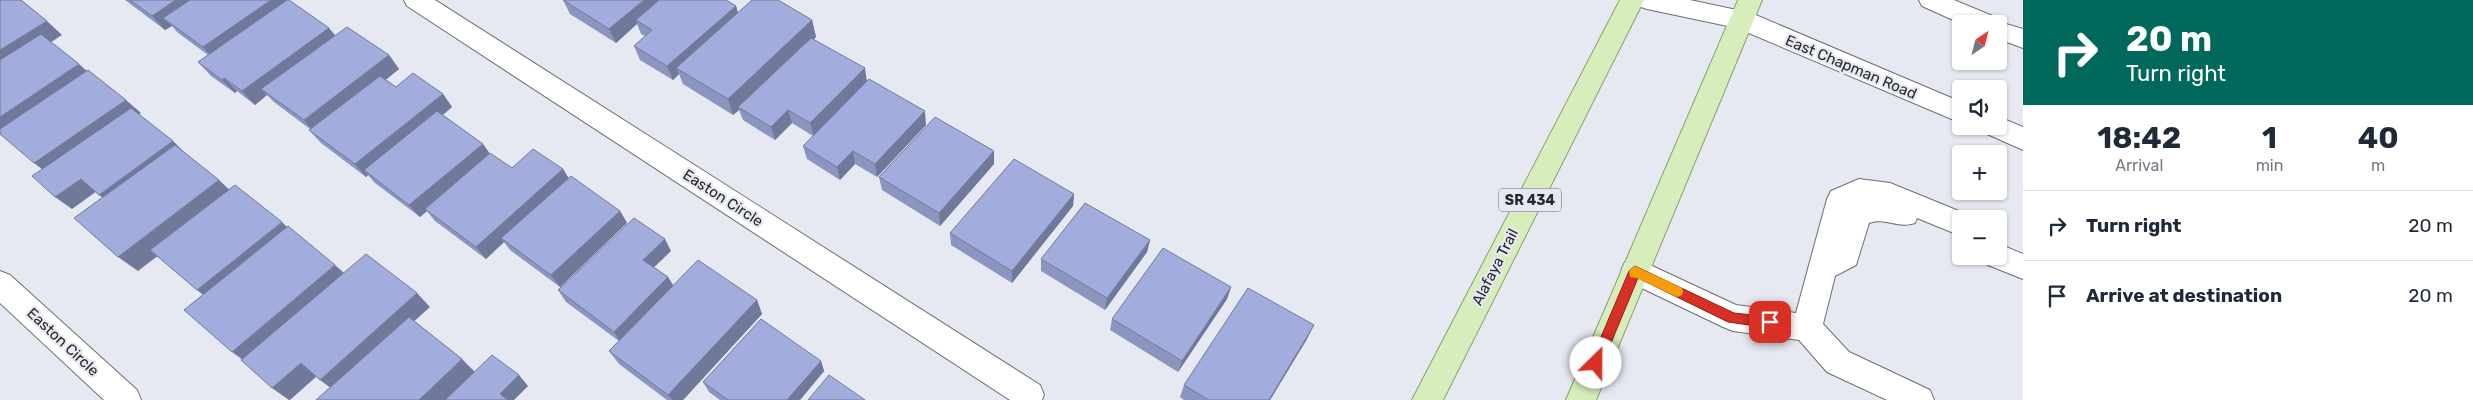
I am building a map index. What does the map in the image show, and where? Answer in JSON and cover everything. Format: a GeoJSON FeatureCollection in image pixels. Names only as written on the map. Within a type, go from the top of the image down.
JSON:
{"type":"FeatureCollection","features":[{"type":"Feature","properties":{"kind":"main road","name":"Alafaya Trail"},"geometry":{"type":"LineString","coordinates":[[1427,400],[1632,0]]}},
{"type":"Feature","properties":{"kind":"main road"},"geometry":{"type":"LineString","coordinates":[[1581,400],[1746,10]]}},
{"type":"Feature","properties":{"kind":"street","name":"Easton Circle"},"geometry":{"type":"LineString","coordinates":[[416,0],[1029,398]]}},
{"type":"Feature","properties":{"kind":"street"},"geometry":{"type":"LineString","coordinates":[[1647,0],[1746,10]]}},
{"type":"Feature","properties":{"kind":"street"},"geometry":{"type":"LineString","coordinates":[[1715,0],[1746,10]]}},
{"type":"Feature","properties":{"kind":"street"},"geometry":{"type":"LineString","coordinates":[[1930,0],[1965,15]]}},
{"type":"Feature","properties":{"kind":"street","name":"East Chapman Road"},"geometry":{"type":"LineString","coordinates":[[1746,10],[1952,109]]}},
{"type":"Feature","properties":{"kind":"street"},"geometry":{"type":"LineString","coordinates":[[2008,33],[2023,39]]}},
{"type":"Feature","properties":{"kind":"street"},"geometry":{"type":"LineString","coordinates":[[2007,132],[2023,139]]}},
{"type":"Feature","properties":{"kind":"street"},"geometry":{"type":"LineString","coordinates":[[1807,328],[1841,199],[1859,190],[1890,194],[1952,220]]}},
{"type":"Feature","properties":{"kind":"street"},"geometry":{"type":"LineString","coordinates":[[1822,268],[1846,256],[1857,215],[1874,210],[1900,212],[1952,236]]}},
{"type":"Feature","properties":{"kind":"street"},"geometry":{"type":"LineString","coordinates":[[2007,243],[2023,250]]}},
{"type":"Feature","properties":{"kind":"street"},"geometry":{"type":"LineString","coordinates":[[2007,260],[2023,268]]}},
{"type":"Feature","properties":{"kind":"street"},"geometry":{"type":"LineString","coordinates":[[1635,271],[1733,318],[1807,328],[1838,362],[1919,400]]}},
{"type":"Feature","properties":{"kind":"street","name":"Easton Circle"},"geometry":{"type":"LineString","coordinates":[[0,284],[126,400]]}},
{"type":"Feature","properties":{"kind":"building"},"geometry":{"type":"Polygon","coordinates":[[[0,0],[21,0],[47,21],[0,50],[0,0]]]}},
{"type":"Feature","properties":{"kind":"building"},"geometry":{"type":"Polygon","coordinates":[[[130,0],[176,0],[152,16],[130,0]]]}},
{"type":"Feature","properties":{"kind":"building"},"geometry":{"type":"Polygon","coordinates":[[[190,0],[271,0],[203,47],[163,18],[190,0]]]}},
{"type":"Feature","properties":{"kind":"building"},"geometry":{"type":"Polygon","coordinates":[[[287,0],[329,28],[242,91],[224,78],[222,80],[198,62],[287,0]]]}},
{"type":"Feature","properties":{"kind":"building"},"geometry":{"type":"Polygon","coordinates":[[[563,0],[644,0],[609,29],[563,0]]]}},
{"type":"Feature","properties":{"kind":"building"},"geometry":{"type":"Polygon","coordinates":[[[659,0],[726,0],[736,6],[667,66],[634,46],[652,30],[636,20],[659,0]]]}},
{"type":"Feature","properties":{"kind":"building"},"geometry":{"type":"Polygon","coordinates":[[[752,0],[778,0],[812,20],[728,99],[676,68],[752,0]]]}},
{"type":"Feature","properties":{"kind":"building"},"geometry":{"type":"Polygon","coordinates":[[[347,27],[389,55],[304,120],[261,89],[347,27]]]}},
{"type":"Feature","properties":{"kind":"building"},"geometry":{"type":"Polygon","coordinates":[[[41,34],[79,64],[0,117],[0,60],[41,34]]]}},
{"type":"Feature","properties":{"kind":"building"},"geometry":{"type":"Polygon","coordinates":[[[811,38],[865,68],[810,123],[788,110],[771,127],[738,107],[811,38]]]}},
{"type":"Feature","properties":{"kind":"building"},"geometry":{"type":"Polygon","coordinates":[[[88,70],[126,100],[34,163],[0,134],[0,129],[88,70]]]}},
{"type":"Feature","properties":{"kind":"building"},"geometry":{"type":"Polygon","coordinates":[[[413,73],[443,94],[355,164],[309,130],[380,76],[396,87],[413,73]]]}},
{"type":"Feature","properties":{"kind":"building"},"geometry":{"type":"Polygon","coordinates":[[[869,79],[925,111],[875,164],[853,151],[837,167],[803,146],[869,79]]]}},
{"type":"Feature","properties":{"kind":"building"},"geometry":{"type":"Polygon","coordinates":[[[131,108],[173,141],[99,195],[81,179],[55,197],[32,176],[131,108]]]}},
{"type":"Feature","properties":{"kind":"building"},"geometry":{"type":"Polygon","coordinates":[[[437,111],[483,144],[409,205],[364,170],[437,111]]]}},
{"type":"Feature","properties":{"kind":"building"},"geometry":{"type":"Polygon","coordinates":[[[935,117],[994,151],[939,213],[879,177],[935,117]]]}},
{"type":"Feature","properties":{"kind":"building"},"geometry":{"type":"Polygon","coordinates":[[[175,145],[219,180],[118,257],[74,218],[175,145]]]}},
{"type":"Feature","properties":{"kind":"building"},"geometry":{"type":"Polygon","coordinates":[[[533,149],[563,169],[476,247],[425,209],[490,153],[512,168],[533,149]]]}},
{"type":"Feature","properties":{"kind":"building"},"geometry":{"type":"Polygon","coordinates":[[[1014,159],[1074,194],[1012,271],[950,233],[1014,159]]]}},
{"type":"Feature","properties":{"kind":"building"},"geometry":{"type":"Polygon","coordinates":[[[571,176],[620,211],[551,275],[501,238],[571,176]]]}},
{"type":"Feature","properties":{"kind":"building"},"geometry":{"type":"Polygon","coordinates":[[[235,185],[282,222],[197,290],[150,250],[235,185]]]}},
{"type":"Feature","properties":{"kind":"building"},"geometry":{"type":"Polygon","coordinates":[[[1085,203],[1150,240],[1107,298],[1041,259],[1085,203]]]}},
{"type":"Feature","properties":{"kind":"building"},"geometry":{"type":"Polygon","coordinates":[[[634,218],[665,239],[643,260],[668,277],[614,332],[558,290],[634,218]]]}},
{"type":"Feature","properties":{"kind":"building"},"geometry":{"type":"Polygon","coordinates":[[[288,226],[335,265],[232,352],[184,310],[288,226]]]}},
{"type":"Feature","properties":{"kind":"building"},"geometry":{"type":"Polygon","coordinates":[[[1163,248],[1231,287],[1182,361],[1112,319],[1163,248]]]}},
{"type":"Feature","properties":{"kind":"building"},"geometry":{"type":"Polygon","coordinates":[[[366,254],[417,293],[320,380],[301,363],[272,388],[241,360],[366,254]]]}},
{"type":"Feature","properties":{"kind":"building"},"geometry":{"type":"Polygon","coordinates":[[[698,260],[757,300],[668,395],[609,351],[698,260]]]}},
{"type":"Feature","properties":{"kind":"building"},"geometry":{"type":"Polygon","coordinates":[[[1248,288],[1314,325],[1269,400],[1209,400],[1184,385],[1248,288]]]}},
{"type":"Feature","properties":{"kind":"building"},"geometry":{"type":"Polygon","coordinates":[[[409,317],[462,359],[419,400],[316,400],[409,317]]]}},
{"type":"Feature","properties":{"kind":"building"},"geometry":{"type":"Polygon","coordinates":[[[761,319],[821,361],[787,400],[728,400],[703,382],[761,319]]]}},
{"type":"Feature","properties":{"kind":"building"},"geometry":{"type":"Polygon","coordinates":[[[492,355],[519,375],[500,394],[508,400],[445,400],[492,355]]]}},
{"type":"Feature","properties":{"kind":"building"},"geometry":{"type":"Polygon","coordinates":[[[829,375],[865,400],[808,400],[829,375]]]}},
{"type":"Feature","properties":{"kind":"slow traffic"},"geometry":{"type":"LineString","coordinates":[[1634,274],[1635,271],[1677,291]]}},
{"type":"Feature","properties":{"kind":"route"},"geometry":{"type":"LineString","coordinates":[[1596,363],[1635,271],[1733,318],[1770,322]]}}]}
